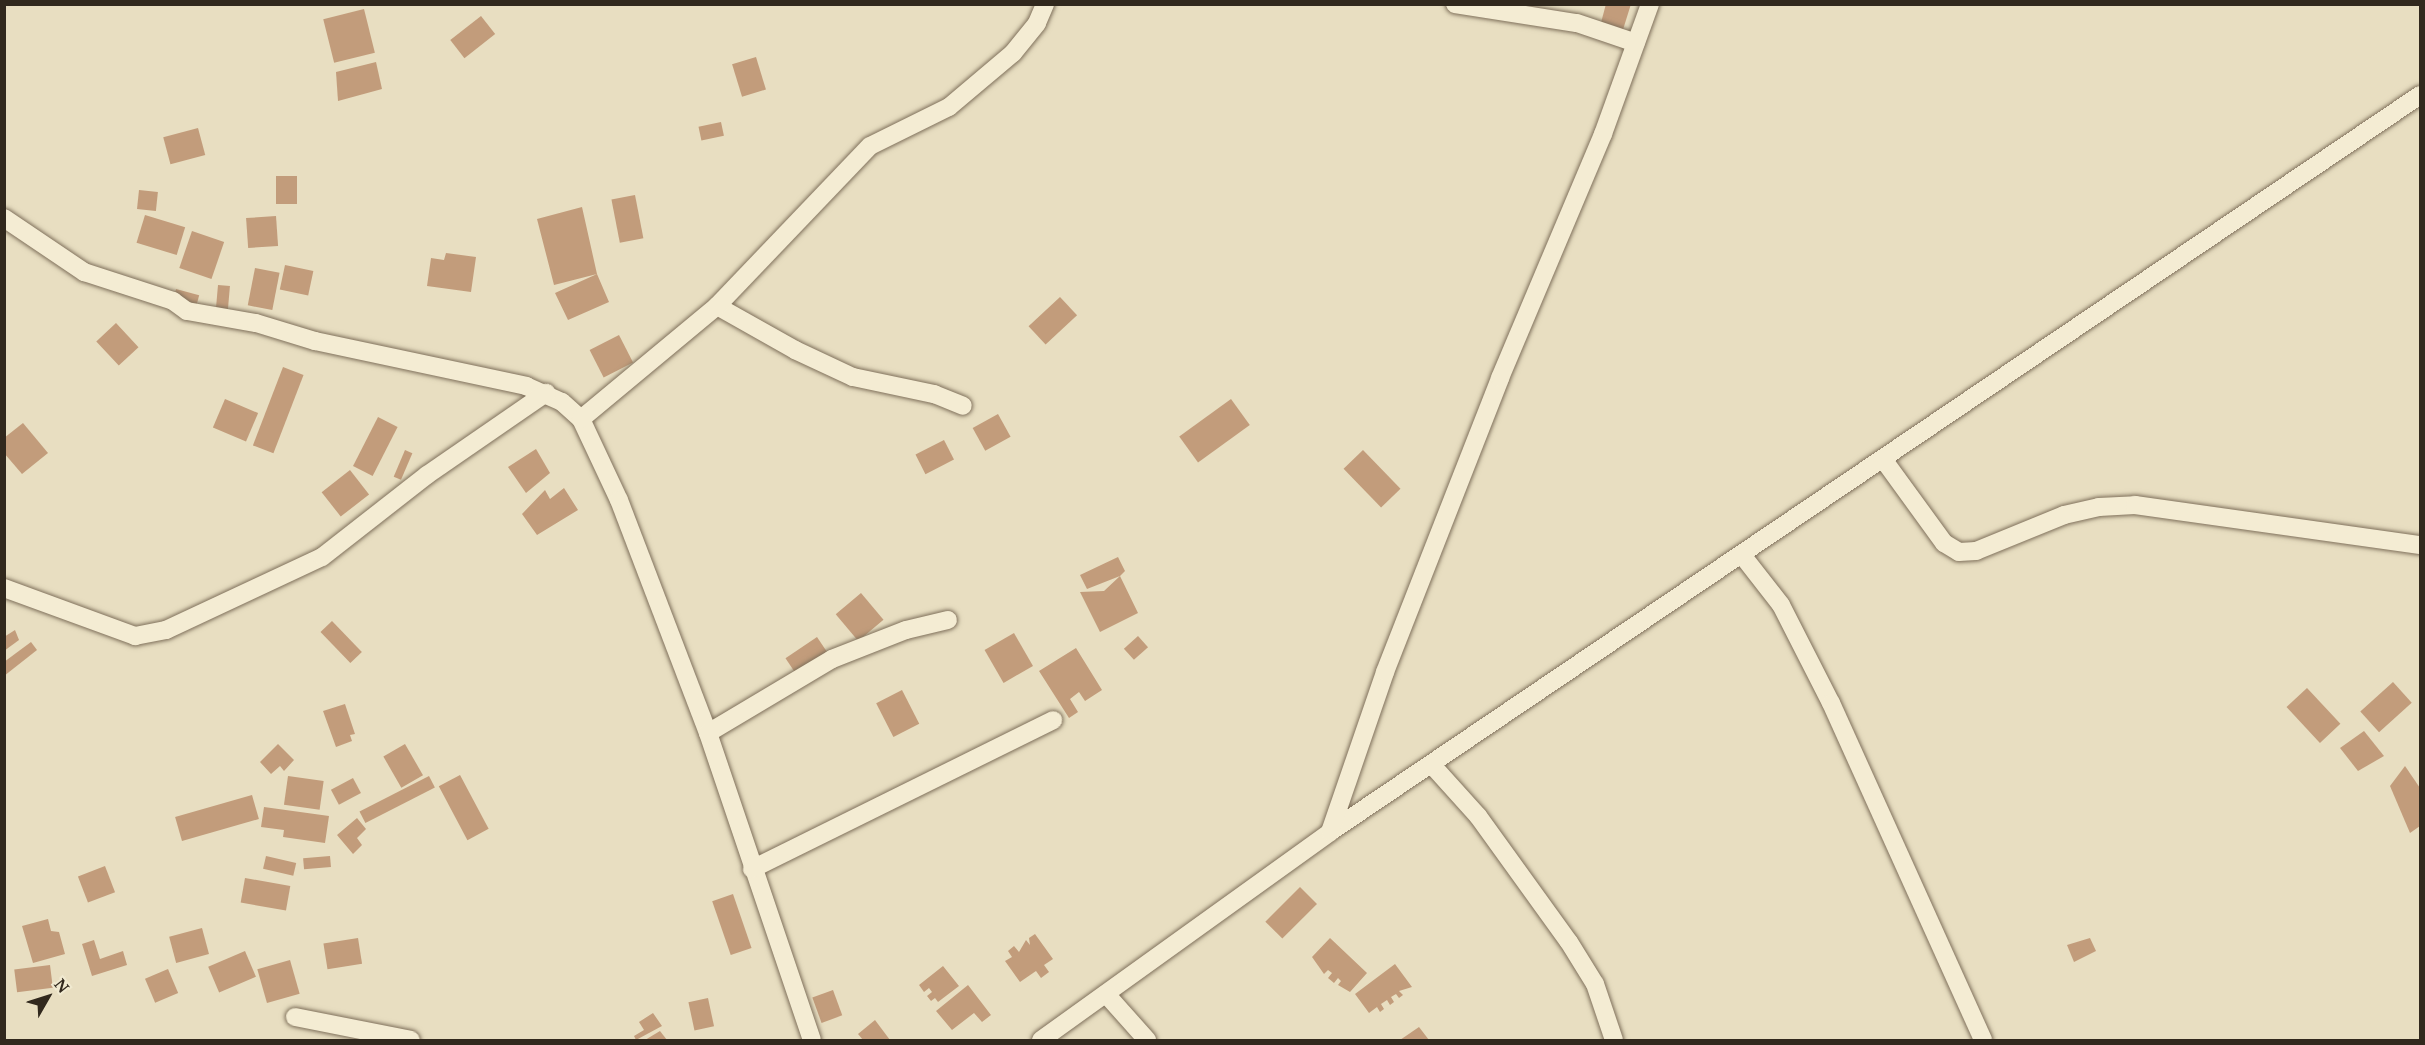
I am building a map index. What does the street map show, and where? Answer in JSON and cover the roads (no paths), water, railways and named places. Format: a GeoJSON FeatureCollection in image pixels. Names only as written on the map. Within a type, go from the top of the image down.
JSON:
{"type":"FeatureCollection","features":[{"type":"Feature","properties":{"kind":"street"},"geometry":{"type":"LineString","coordinates":[[581,419],[717,306],[870,146],[949,107],[1013,53],[1037,23],[1045,4]]}},
{"type":"Feature","properties":{"kind":"street"},"geometry":{"type":"LineString","coordinates":[[1455,4],[1577,23],[1636,43]]}},
{"type":"Feature","properties":{"kind":"street"},"geometry":{"type":"LineString","coordinates":[[1330,832],[1394,650],[1650,4]]}},
{"type":"Feature","properties":{"kind":"street"},"geometry":{"type":"LineString","coordinates":[[1041,1041],[1330,832],[2421,95]]}},
{"type":"Feature","properties":{"kind":"street"},"geometry":{"type":"LineString","coordinates":[[4,218],[84,272],[173,301],[187,311],[256,322],[315,342],[546,393],[581,419],[619,500],[708,733],[752,869],[812,1041]]}},
{"type":"Feature","properties":{"kind":"street"},"geometry":{"type":"LineString","coordinates":[[717,306],[795,350],[852,377],[934,394],[963,406]]}},
{"type":"Feature","properties":{"kind":"street"},"geometry":{"type":"LineString","coordinates":[[4,588],[16,596],[135,636],[166,630],[322,557],[428,475],[546,393]]}},
{"type":"Feature","properties":{"kind":"street"},"geometry":{"type":"LineString","coordinates":[[1883,459],[1944,543],[1959,552],[1976,551],[2064,515],[2099,507],[2135,505],[2421,545]]}},
{"type":"Feature","properties":{"kind":"street"},"geometry":{"type":"LineString","coordinates":[[1742,555],[1781,605],[1831,703],[1983,1041]]}},
{"type":"Feature","properties":{"kind":"street"},"geometry":{"type":"LineString","coordinates":[[708,733],[832,658],[906,630],[948,620]]}},
{"type":"Feature","properties":{"kind":"street"},"geometry":{"type":"LineString","coordinates":[[752,869],[1053,720]]}},
{"type":"Feature","properties":{"kind":"street"},"geometry":{"type":"LineString","coordinates":[[1432,765],[1478,816],[1569,942],[1595,984],[1614,1041]]}},
{"type":"Feature","properties":{"kind":"street"},"geometry":{"type":"LineString","coordinates":[[1106,994],[1147,1041]]}},
{"type":"Feature","properties":{"kind":"street"},"geometry":{"type":"LineString","coordinates":[[295,1017],[411,1041]]}}]}
